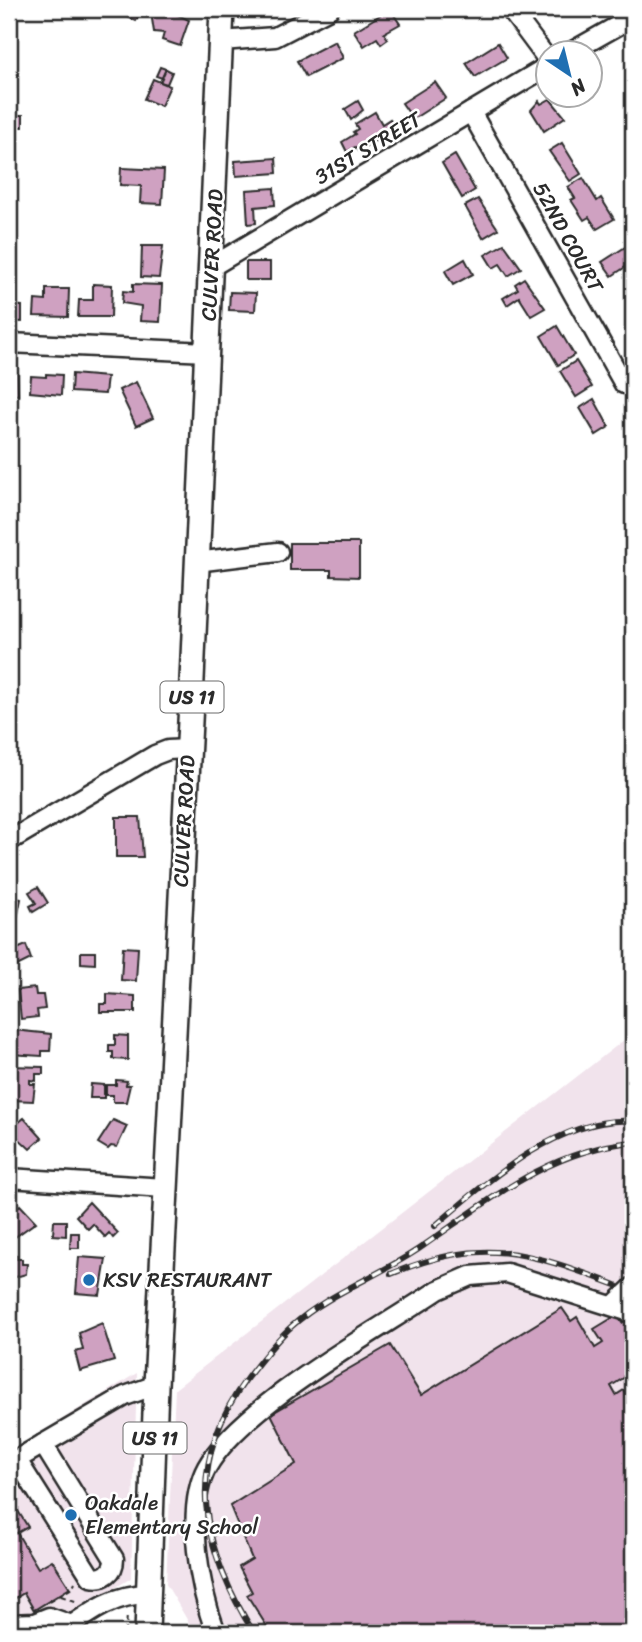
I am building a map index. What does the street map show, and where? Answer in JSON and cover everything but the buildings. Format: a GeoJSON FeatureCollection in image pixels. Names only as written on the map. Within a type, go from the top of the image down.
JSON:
{"type":"FeatureCollection","features":[{"type":"Feature","properties":{"kind":"main road","name":"CULVER ROAD"},"geometry":{"type":"LineString","coordinates":[[147,1633],[165,1188],[208,352],[222,9]]}},
{"type":"Feature","properties":{"kind":"street"},"geometry":{"type":"LineString","coordinates":[[221,41],[275,37],[329,9]]}},
{"type":"Feature","properties":{"kind":"street"},"geometry":{"type":"LineString","coordinates":[[510,9],[534,41]]}},
{"type":"Feature","properties":{"kind":"street"},"geometry":{"type":"LineString","coordinates":[[596,38],[633,17]]}},
{"type":"Feature","properties":{"kind":"street","name":"31ST STREET"},"geometry":{"type":"LineString","coordinates":[[211,267],[534,74]]}},
{"type":"Feature","properties":{"kind":"street","name":"52ND COURT"},"geometry":{"type":"LineString","coordinates":[[471,112],[624,384]]}},
{"type":"Feature","properties":{"kind":"street"},"geometry":{"type":"LineString","coordinates":[[9,343],[208,352]]}},
{"type":"Feature","properties":{"kind":"street"},"geometry":{"type":"LineString","coordinates":[[196,562],[278,552]]}},
{"type":"Feature","properties":{"kind":"street"},"geometry":{"type":"LineString","coordinates":[[9,841],[155,755],[188,749]]}},
{"type":"Feature","properties":{"kind":"street"},"geometry":{"type":"LineString","coordinates":[[9,1178],[165,1188]]}},
{"type":"Feature","properties":{"kind":"street"},"geometry":{"type":"LineString","coordinates":[[216,1633],[200,1581],[197,1511],[199,1488],[208,1466],[263,1406],[438,1290],[470,1276],[507,1273],[633,1313]]}},
{"type":"Feature","properties":{"kind":"street"},"geometry":{"type":"LineString","coordinates":[[613,1306],[633,1287]]}},
{"type":"Feature","properties":{"kind":"street"},"geometry":{"type":"LineString","coordinates":[[43,1444],[114,1559],[111,1570],[105,1576],[91,1577],[13,1462],[43,1444],[125,1396],[156,1384]]}},
{"type":"Feature","properties":{"kind":"street"},"geometry":{"type":"LineString","coordinates":[[9,1624],[34,1623],[49,1617],[66,1629],[110,1600],[128,1594],[149,1594]]}},
{"type":"Feature","properties":{"kind":"path"},"geometry":{"type":"LineString","coordinates":[[48,1603],[72,1588],[76,1578]]}},
{"type":"Feature","properties":{"kind":"shaded area"},"geometry":{"type":"Polygon","coordinates":[[[633,1033],[633,1633],[195,1633],[166,1584],[175,1389],[633,1033]]]}},
{"type":"Feature","properties":{"kind":"shaded area","name":"Oakdale Elementary School"},"geometry":{"type":"Polygon","coordinates":[[[137,1373],[131,1578],[42,1633],[9,1633],[9,1452],[137,1373]]]}},
{"type":"Feature","properties":{"kind":"railway"},"geometry":{"type":"LineString","coordinates":[[435,1226],[501,1172],[552,1140],[606,1122],[633,1121]]}},
{"type":"Feature","properties":{"kind":"railway"},"geometry":{"type":"LineString","coordinates":[[254,1633],[221,1569],[211,1537],[206,1506],[207,1474],[214,1442],[227,1410],[247,1378],[280,1338],[307,1314],[339,1293],[407,1256],[497,1195],[547,1166],[574,1155],[633,1142]]}},
{"type":"Feature","properties":{"kind":"railway"},"geometry":{"type":"LineString","coordinates":[[391,1274],[452,1255],[505,1252],[556,1264],[616,1285]]}},
{"type":"Feature","properties":{"kind":"place","name":"KSV RESTAURANT"},"geometry":{"type":"Point","coordinates":[89,1280]}},
{"type":"Feature","properties":{"kind":"place","name":"Oakdale Elementary School"},"geometry":{"type":"Point","coordinates":[71,1515]}}]}
